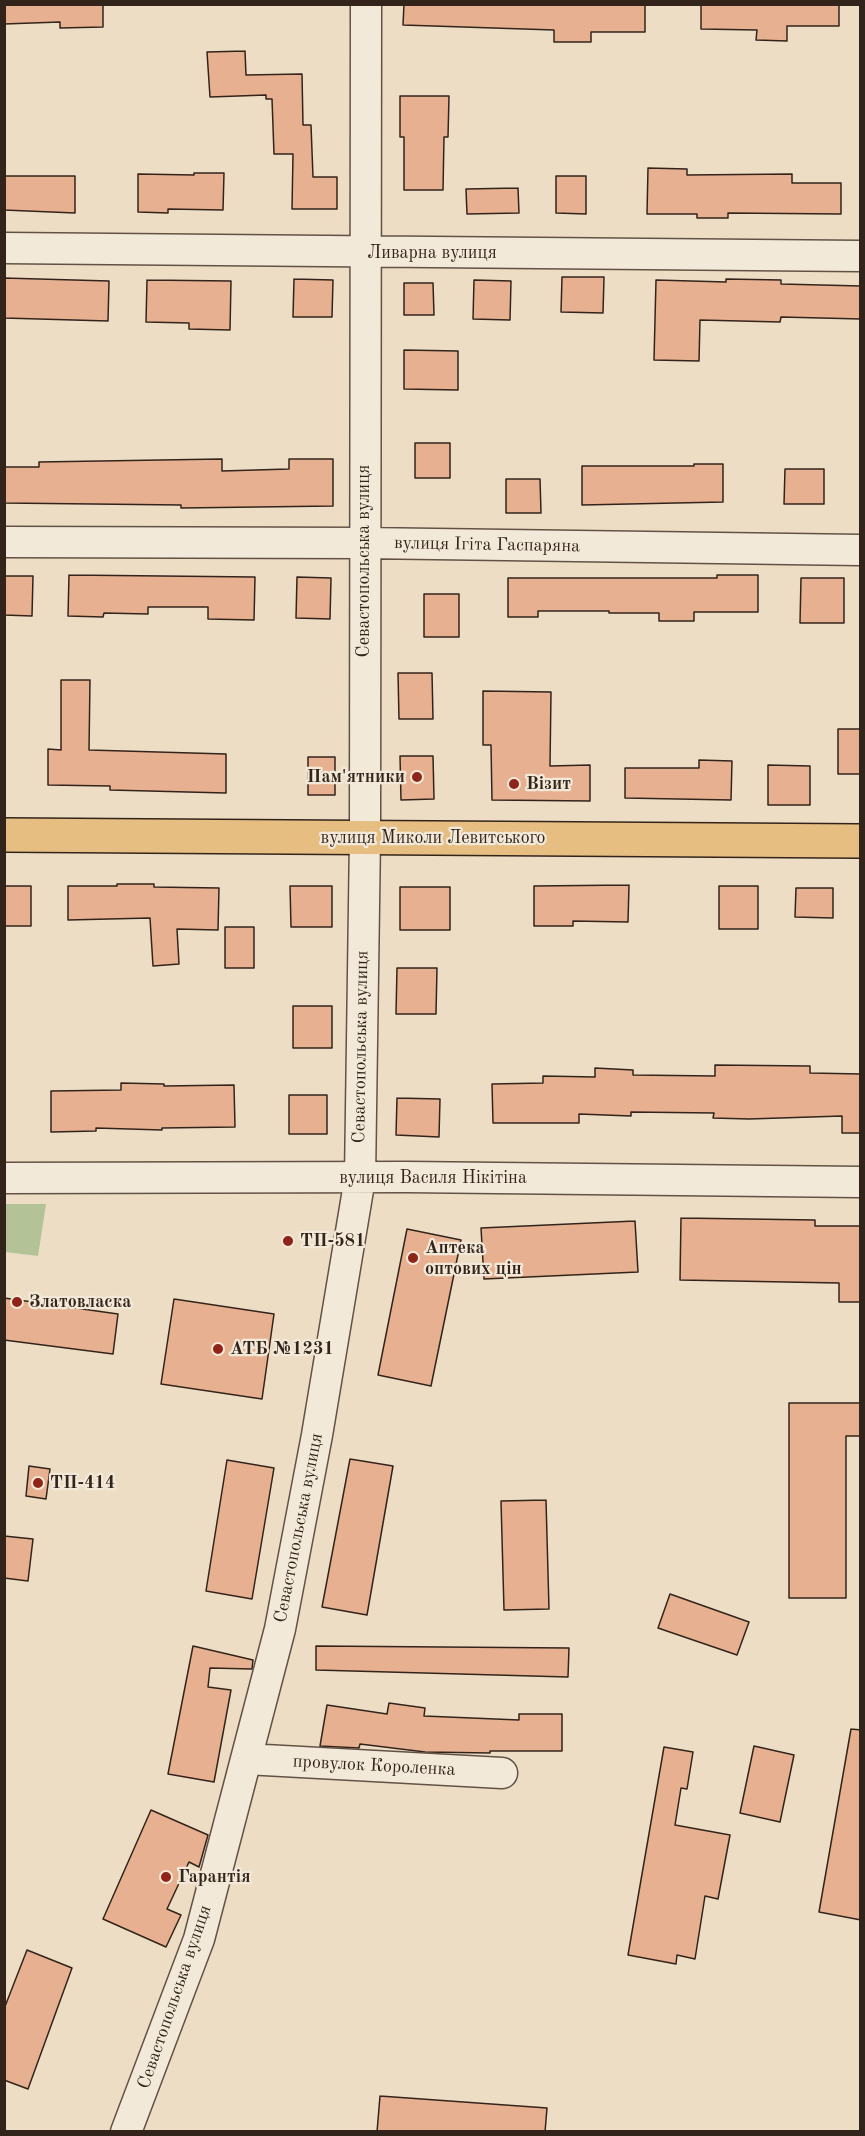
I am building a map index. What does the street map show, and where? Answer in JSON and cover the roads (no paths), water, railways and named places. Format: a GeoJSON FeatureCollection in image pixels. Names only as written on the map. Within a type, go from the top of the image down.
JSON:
{"type":"FeatureCollection","features":[{"type":"Feature","properties":{"kind":"main road","name":"вулиця Миколи Левитського"},"geometry":{"type":"LineString","coordinates":[[4,835],[861,841]]}},
{"type":"Feature","properties":{"kind":"street","name":"Севастопольська вулиця"},"geometry":{"type":"LineString","coordinates":[[126,2132],[199,1939],[282,1618],[317,1435],[360,1178],[365,837],[366,4]]}},
{"type":"Feature","properties":{"kind":"street","name":"Ливарна вулиця"},"geometry":{"type":"LineString","coordinates":[[4,248],[861,256]]}},
{"type":"Feature","properties":{"kind":"street","name":"вулиця Ігіта Гаспаряна"},"geometry":{"type":"LineString","coordinates":[[4,542],[364,543],[861,550]]}},
{"type":"Feature","properties":{"kind":"street","name":"вулиця Василя Нікітіна"},"geometry":{"type":"LineString","coordinates":[[4,1178],[861,1182]]}},
{"type":"Feature","properties":{"kind":"street","name":"провулок Короленка"},"geometry":{"type":"LineString","coordinates":[[246,1759],[502,1773]]}},
{"type":"Feature","properties":{"kind":"place","name":"Пам'ятники"},"geometry":{"type":"Point","coordinates":[417,777]}},
{"type":"Feature","properties":{"kind":"place","name":"Візит"},"geometry":{"type":"Point","coordinates":[514,784]}},
{"type":"Feature","properties":{"kind":"place","name":"ТП-581"},"geometry":{"type":"Point","coordinates":[288,1241]}},
{"type":"Feature","properties":{"kind":"place","name":"Аптека оптових цін"},"geometry":{"type":"Point","coordinates":[413,1258]}},
{"type":"Feature","properties":{"kind":"place","name":"Златовласка"},"geometry":{"type":"Point","coordinates":[17,1302]}},
{"type":"Feature","properties":{"kind":"place","name":"АТБ №1231"},"geometry":{"type":"Point","coordinates":[218,1349]}},
{"type":"Feature","properties":{"kind":"place","name":"ТП-414"},"geometry":{"type":"Point","coordinates":[38,1483]}},
{"type":"Feature","properties":{"kind":"place","name":"Гарантія"},"geometry":{"type":"Point","coordinates":[166,1877]}}]}
